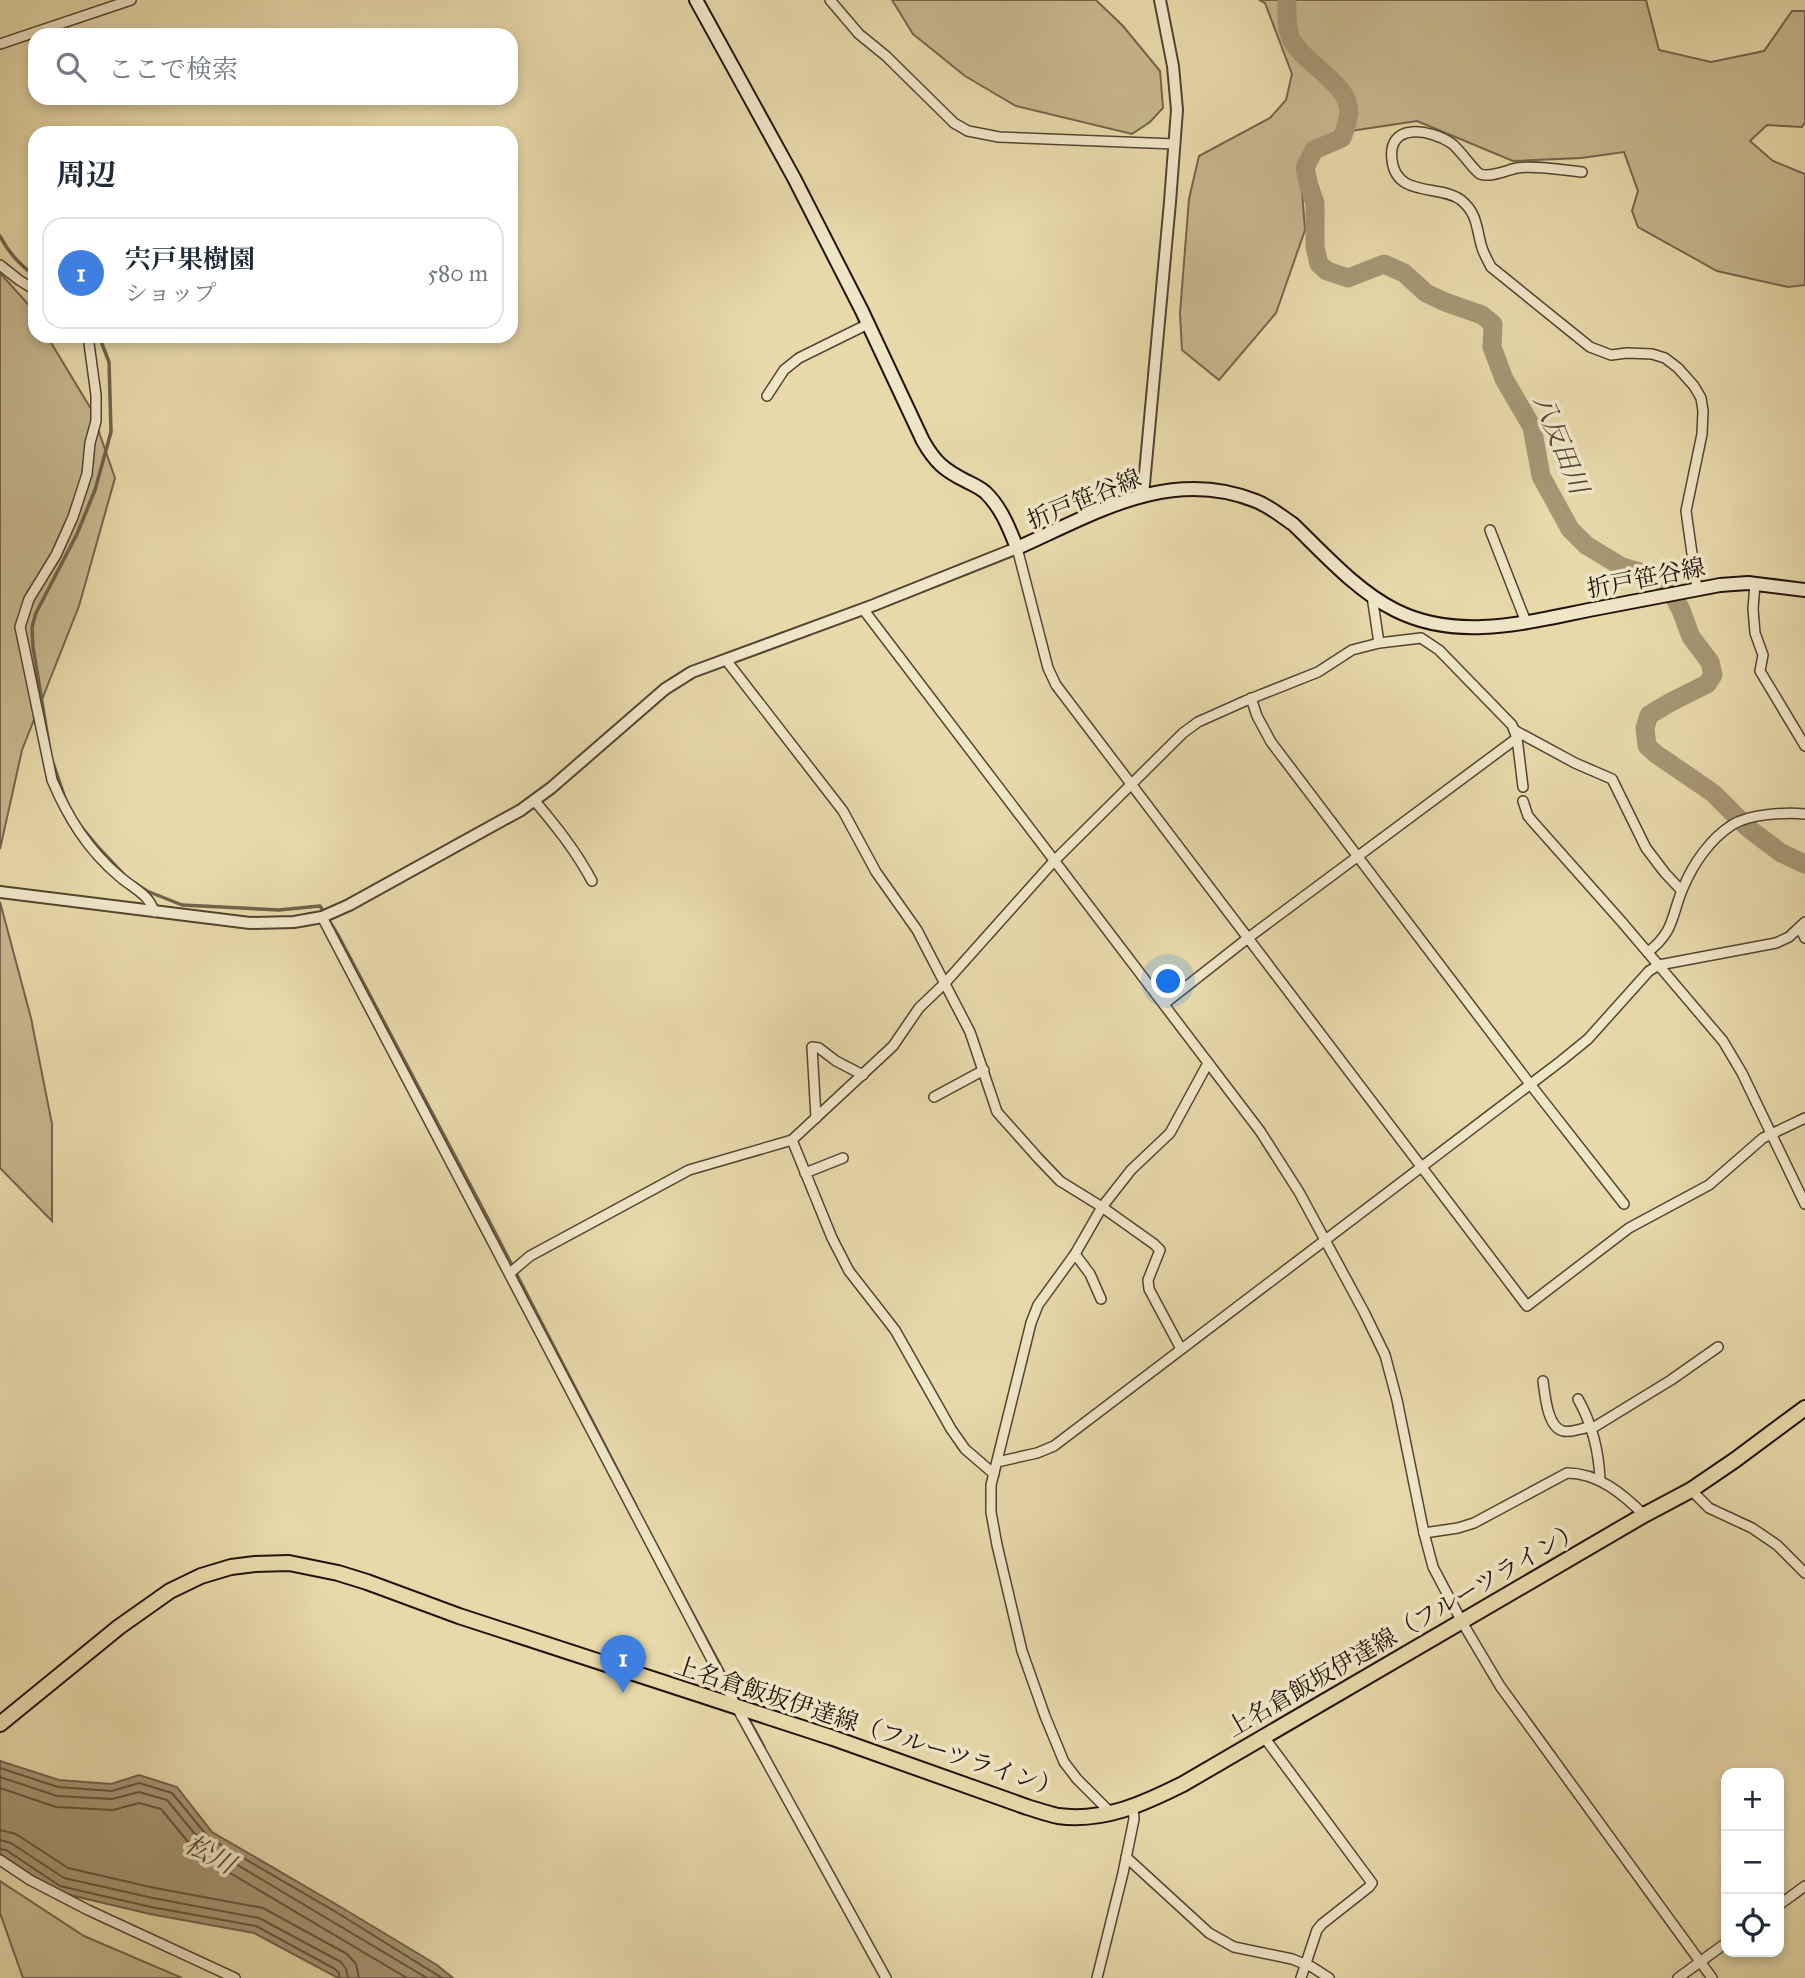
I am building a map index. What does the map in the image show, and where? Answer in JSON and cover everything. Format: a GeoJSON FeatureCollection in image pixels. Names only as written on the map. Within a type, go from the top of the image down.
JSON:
{"type":"FeatureCollection","features":[{"type":"Feature","properties":{"kind":"main road","name":"折戸笹谷線"},"geometry":{"type":"LineString","coordinates":[[696,0],[794,178],[932,456],[941,466],[983,490],[1007,524],[1017,548],[1123,501],[1156,492],[1208,489],[1258,502],[1293,524],[1372,596],[1395,611],[1432,623],[1475,628],[1495,627],[1720,585],[1755,584],[1805,590]]}},
{"type":"Feature","properties":{"kind":"main road","name":"上名倉飯坂伊達線（フルーツライン）"},"geometry":{"type":"LineString","coordinates":[[0,1724],[119,1627],[170,1591],[201,1576],[231,1567],[289,1563],[338,1573],[1055,1815],[1076,1818],[1111,1813],[1133,1808],[1183,1784],[1691,1490],[1805,1408]]}},
{"type":"Feature","properties":{"kind":"street"},"geometry":{"type":"LineString","coordinates":[[48,28],[131,0]]}},
{"type":"Feature","properties":{"kind":"street"},"geometry":{"type":"LineString","coordinates":[[830,0],[859,34],[886,56],[937,108],[968,131],[999,137],[1175,144]]}},
{"type":"Feature","properties":{"kind":"street"},"geometry":{"type":"LineString","coordinates":[[1143,495],[1177,110],[1160,0]]}},
{"type":"Feature","properties":{"kind":"street"},"geometry":{"type":"LineString","coordinates":[[1,44],[28,35]]}},
{"type":"Feature","properties":{"kind":"street"},"geometry":{"type":"LineString","coordinates":[[1582,172],[1521,167],[1489,175],[1479,174],[1451,143],[1432,134],[1420,132],[1403,133],[1396,139],[1392,160],[1396,173],[1403,182],[1460,200],[1475,215],[1482,250],[1491,267],[1590,347],[1611,355],[1653,354],[1665,358],[1694,386],[1701,398],[1702,434],[1686,511],[1697,589]]}},
{"type":"Feature","properties":{"kind":"street"},"geometry":{"type":"LineString","coordinates":[[0,265],[28,286]]}},
{"type":"Feature","properties":{"kind":"street"},"geometry":{"type":"LineString","coordinates":[[767,396],[784,370],[799,358],[868,324]]}},
{"type":"Feature","properties":{"kind":"street"},"geometry":{"type":"LineString","coordinates":[[89,343],[96,395],[96,421],[90,443],[87,474],[74,517],[56,555],[29,599],[20,627],[52,780],[57,792],[83,839],[105,865],[144,894],[154,912]]}},
{"type":"Feature","properties":{"kind":"street"},"geometry":{"type":"LineString","coordinates":[[1490,530],[1525,622]]}},
{"type":"Feature","properties":{"kind":"street"},"geometry":{"type":"LineString","coordinates":[[0,892],[250,923],[294,922],[321,917],[349,905],[521,810],[551,788],[665,689],[692,672],[1017,548],[1048,668],[1056,685],[1527,1306],[1629,1228],[1709,1185],[1771,1133],[1805,1118]]}},
{"type":"Feature","properties":{"kind":"street"},"geometry":{"type":"LineString","coordinates":[[1755,584],[1755,632],[1763,655],[1760,671],[1805,746]]}},
{"type":"Feature","properties":{"kind":"street"},"geometry":{"type":"LineString","coordinates":[[1372,596],[1379,643]]}},
{"type":"Feature","properties":{"kind":"street"},"geometry":{"type":"LineString","coordinates":[[863,609],[1260,1131],[1299,1192],[1385,1355],[1433,1567],[1500,1686],[1712,1978]]}},
{"type":"Feature","properties":{"kind":"street"},"geometry":{"type":"LineString","coordinates":[[1421,638],[1432,623]]}},
{"type":"Feature","properties":{"kind":"street"},"geometry":{"type":"LineString","coordinates":[[510,1273],[530,1256],[689,1170],[792,1140],[893,1046],[919,1008],[945,983],[1054,861],[1183,733],[1198,722],[1318,672],[1352,650],[1379,643],[1421,638],[1439,650],[1512,725],[1516,734],[1523,787]]}},
{"type":"Feature","properties":{"kind":"street"},"geometry":{"type":"LineString","coordinates":[[726,660],[843,811],[876,872],[917,930],[970,1032],[997,1112],[1060,1181],[1102,1207],[1160,1250],[1148,1280],[1149,1289],[1181,1349]]}},
{"type":"Feature","properties":{"kind":"street"},"geometry":{"type":"LineString","coordinates":[[1251,698],[1257,716],[1271,741],[1624,1204]]}},
{"type":"Feature","properties":{"kind":"street"},"geometry":{"type":"LineString","coordinates":[[1164,1004],[1516,734]]}},
{"type":"Feature","properties":{"kind":"street"},"geometry":{"type":"LineString","coordinates":[[1516,734],[1612,779],[1646,848],[1681,890]]}},
{"type":"Feature","properties":{"kind":"street"},"geometry":{"type":"LineString","coordinates":[[534,800],[570,844],[592,881]]}},
{"type":"Feature","properties":{"kind":"street"},"geometry":{"type":"LineString","coordinates":[[1523,800],[1528,816],[1648,952],[1732,1053],[1805,1204]]}},
{"type":"Feature","properties":{"kind":"street"},"geometry":{"type":"LineString","coordinates":[[1648,952],[1662,939],[1670,925],[1688,876],[1707,848],[1733,824],[1748,818],[1787,813],[1805,814]]}},
{"type":"Feature","properties":{"kind":"street"},"geometry":{"type":"LineString","coordinates":[[321,917],[736,1706],[886,1978]]}},
{"type":"Feature","properties":{"kind":"street"},"geometry":{"type":"LineString","coordinates":[[997,1462],[1051,1448],[1588,1039],[1649,971],[1659,965],[1776,943],[1789,937],[1802,925],[1805,938]]}},
{"type":"Feature","properties":{"kind":"street"},"geometry":{"type":"LineString","coordinates":[[816,1118],[812,1047],[863,1075]]}},
{"type":"Feature","properties":{"kind":"street"},"geometry":{"type":"LineString","coordinates":[[1111,1813],[1064,1762],[1045,1716],[1022,1651],[996,1545],[991,1512],[991,1485],[1038,1305],[1126,1175],[1170,1133],[1208,1063]]}},
{"type":"Feature","properties":{"kind":"street"},"geometry":{"type":"LineString","coordinates":[[933,1097],[984,1070]]}},
{"type":"Feature","properties":{"kind":"street"},"geometry":{"type":"LineString","coordinates":[[792,1140],[832,1238],[849,1271],[895,1330],[965,1449],[994,1474]]}},
{"type":"Feature","properties":{"kind":"street"},"geometry":{"type":"LineString","coordinates":[[805,1173],[843,1158]]}},
{"type":"Feature","properties":{"kind":"street"},"geometry":{"type":"LineString","coordinates":[[1075,1254],[1090,1274],[1101,1299]]}},
{"type":"Feature","properties":{"kind":"street"},"geometry":{"type":"LineString","coordinates":[[1543,1381],[1550,1420],[1558,1429],[1567,1432],[1591,1428],[1718,1348]]}},
{"type":"Feature","properties":{"kind":"street"},"geometry":{"type":"LineString","coordinates":[[1578,1399],[1589,1418],[1599,1459],[1600,1480]]}},
{"type":"Feature","properties":{"kind":"street"},"geometry":{"type":"LineString","coordinates":[[1424,1533],[1474,1523],[1567,1473],[1579,1473],[1600,1480],[1627,1497],[1644,1515]]}},
{"type":"Feature","properties":{"kind":"street"},"geometry":{"type":"LineString","coordinates":[[1691,1490],[1709,1507],[1752,1528],[1777,1545],[1805,1573]]}},
{"type":"Feature","properties":{"kind":"street"},"geometry":{"type":"LineString","coordinates":[[1265,1737],[1372,1883],[1321,1924],[1301,1978]]}},
{"type":"Feature","properties":{"kind":"street"},"geometry":{"type":"LineString","coordinates":[[1097,1978],[1126,1857],[1134,1819],[1133,1808]]}},
{"type":"Feature","properties":{"kind":"street"},"geometry":{"type":"LineString","coordinates":[[1126,1857],[1209,1933],[1234,1948],[1292,1959],[1329,1978]]}},
{"type":"Feature","properties":{"kind":"street"},"geometry":{"type":"LineString","coordinates":[[0,1860],[30,1880],[88,1910],[235,1978]]}},
{"type":"Feature","properties":{"kind":"street"},"geometry":{"type":"LineString","coordinates":[[1784,1901],[1805,1886]]}},
{"type":"Feature","properties":{"kind":"street"},"geometry":{"type":"LineString","coordinates":[[1678,1978],[1721,1947]]}},
{"type":"Feature","properties":{"kind":"shaded area"},"geometry":{"type":"Polygon","coordinates":[[[892,0],[1096,0],[1123,26],[1160,71],[1163,108],[1150,122],[1132,134],[1016,106],[965,76],[913,34],[892,0]]]}},
{"type":"Feature","properties":{"kind":"shaded area"},"geometry":{"type":"Polygon","coordinates":[[[1259,0],[1646,0],[1659,50],[1711,62],[1764,51],[1792,11],[1805,11],[1805,122],[1802,127],[1767,125],[1750,141],[1773,161],[1805,174],[1805,285],[1788,287],[1717,271],[1638,227],[1632,211],[1638,191],[1624,152],[1581,158],[1513,161],[1417,121],[1344,132],[1300,164],[1305,230],[1276,313],[1219,380],[1182,350],[1180,313],[1189,199],[1199,156],[1270,118],[1286,100],[1292,74],[1265,3],[1259,0]]]}},
{"type":"Feature","properties":{"kind":"shaded area"},"geometry":{"type":"Polygon","coordinates":[[[0,273],[28,304],[28,343],[51,343],[91,409],[115,478],[79,606],[22,750],[0,849],[0,273]]]}},
{"type":"Feature","properties":{"kind":"shaded area"},"geometry":{"type":"Polygon","coordinates":[[[0,902],[31,1018],[52,1124],[52,1221],[0,1168],[0,902]]]}},
{"type":"Feature","properties":{"kind":"shaded area"},"geometry":{"type":"Polygon","coordinates":[[[0,1881],[84,1936],[182,1978],[23,1978],[0,1913],[0,1881]]]}},
{"type":"Feature","properties":{"kind":"water","name":"松川"},"geometry":{"type":"Polygon","coordinates":[[[0,1761],[59,1780],[111,1784],[139,1775],[177,1787],[212,1832],[437,1965],[453,1978],[338,1978],[254,1933],[150,1914],[57,1892],[0,1854],[0,1761]]]}},
{"type":"Feature","properties":{"kind":"waterway","name":"八反田川"},"geometry":{"type":"LineString","coordinates":[[1287,0],[1291,39],[1305,57],[1342,92],[1349,111],[1342,138],[1314,150],[1305,168],[1315,203],[1315,247],[1319,264],[1327,271],[1348,278],[1384,264],[1404,273],[1426,293],[1482,315],[1493,324],[1492,347],[1504,379],[1532,427],[1541,476],[1570,529],[1586,545],[1622,567],[1660,578],[1681,610],[1691,637],[1710,662],[1713,675],[1707,684],[1649,715],[1645,728],[1647,746],[1713,793],[1748,828],[1781,853],[1805,864]]}},
{"type":"Feature","properties":{"kind":"waterway"},"geometry":{"type":"LineString","coordinates":[[0,236],[15,258],[28,270]]}},
{"type":"Feature","properties":{"kind":"waterway"},"geometry":{"type":"LineString","coordinates":[[49,745],[32,627],[36,613],[77,534],[95,490],[111,432],[109,362],[102,343]]}},
{"type":"Feature","properties":{"kind":"waterway"},"geometry":{"type":"LineString","coordinates":[[53,763],[65,798]]}},
{"type":"Feature","properties":{"kind":"waterway"},"geometry":{"type":"LineString","coordinates":[[79,824],[127,878]]}},
{"type":"Feature","properties":{"kind":"waterway"},"geometry":{"type":"LineString","coordinates":[[136,884],[182,905],[279,910],[320,906],[338,935],[486,1215],[636,1506]]}},
{"type":"Feature","properties":{"kind":"waterway"},"geometry":{"type":"LineString","coordinates":[[665,1562],[741,1704]]}},
{"type":"Feature","properties":{"kind":"waterway"},"geometry":{"type":"LineString","coordinates":[[746,1714],[764,1747]]}},
{"type":"Feature","properties":{"kind":"place","name":"宍戸果樹園"},"geometry":{"type":"Point","coordinates":[623,1693]}}]}
